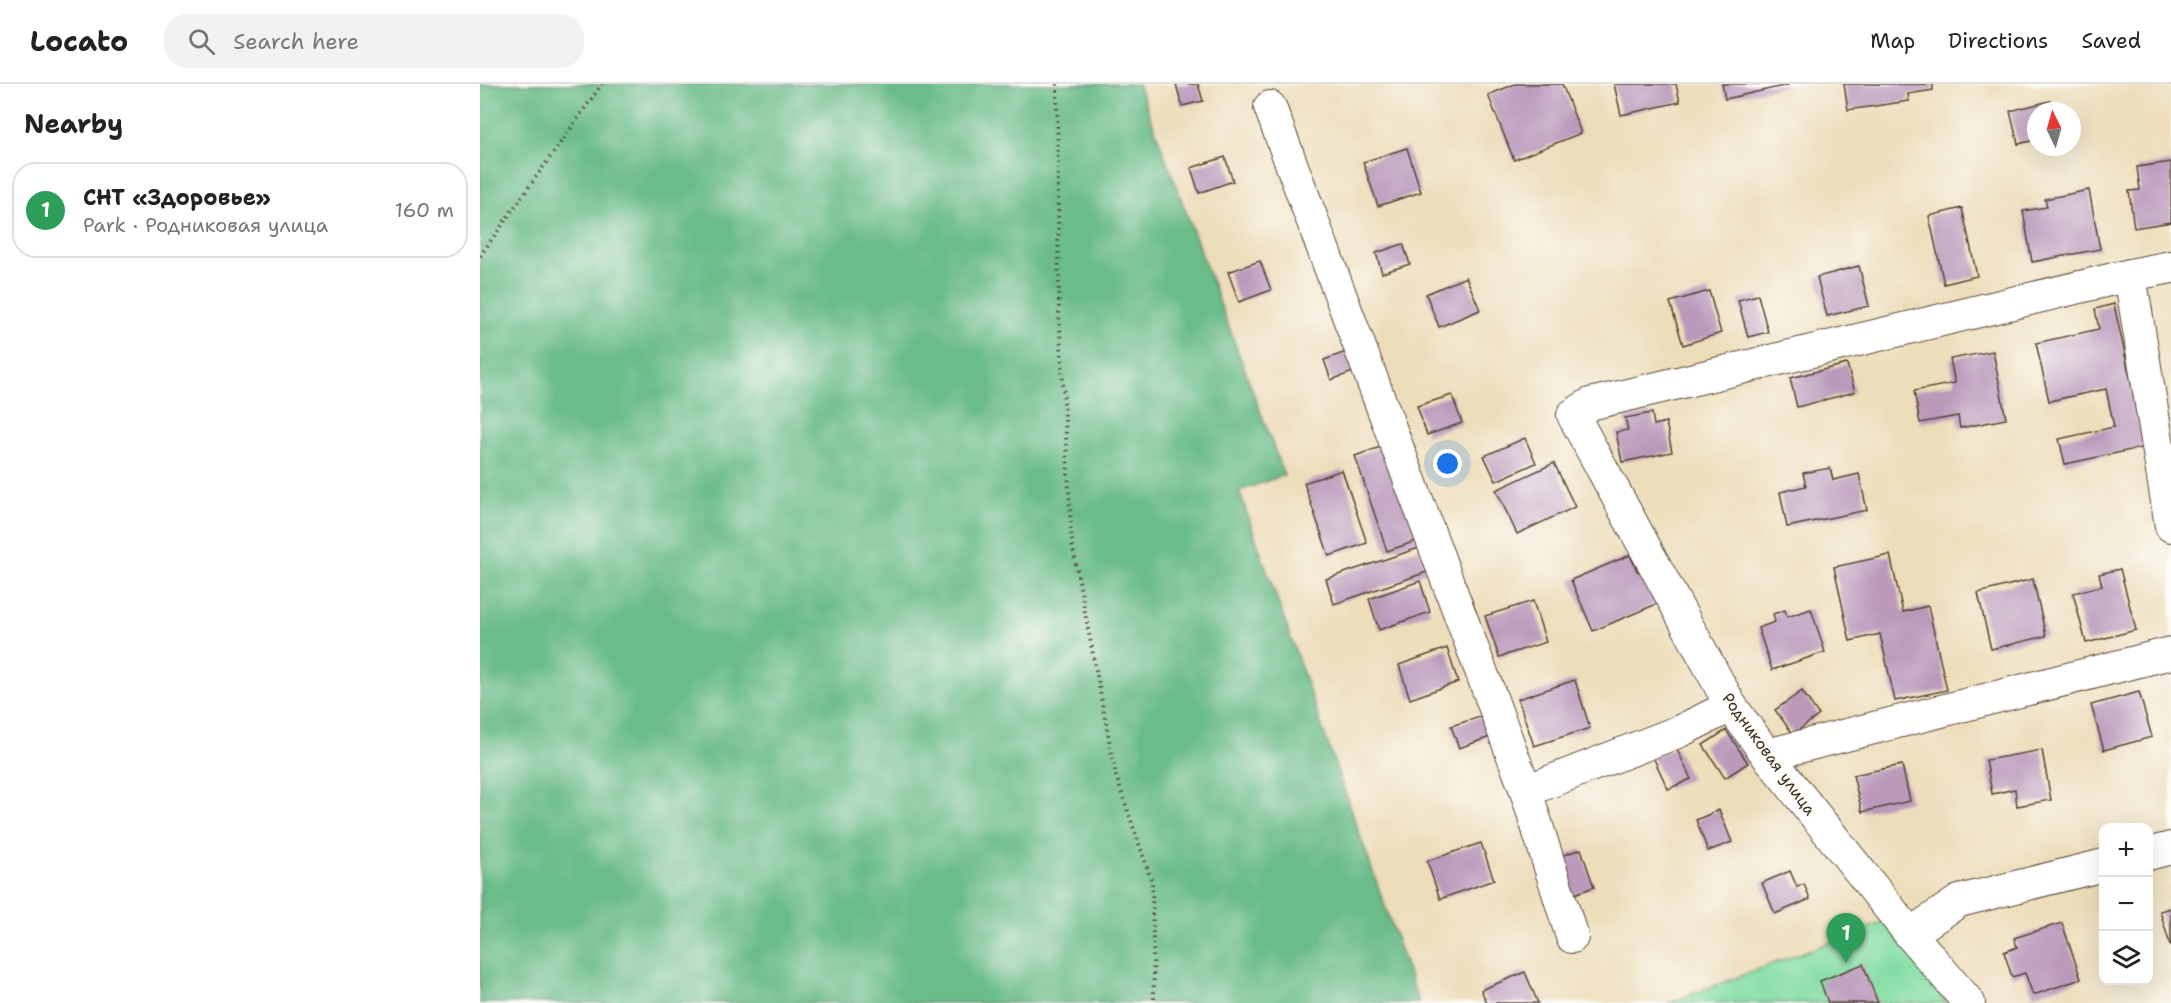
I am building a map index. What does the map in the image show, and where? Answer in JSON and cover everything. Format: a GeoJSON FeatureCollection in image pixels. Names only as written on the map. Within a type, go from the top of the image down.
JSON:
{"type":"FeatureCollection","features":[{"type":"Feature","properties":{"kind":"street"},"geometry":{"type":"LineString","coordinates":[[1270,106],[1526,791],[1572,937]]}},
{"type":"Feature","properties":{"kind":"street"},"geometry":{"type":"LineString","coordinates":[[2171,267],[2130,274],[2171,526]]}},
{"type":"Feature","properties":{"kind":"street","name":"Родниковая улица"},"geometry":{"type":"LineString","coordinates":[[1969,1003],[1910,934],[1767,755],[1731,706],[1573,416],[1590,404],[2130,274]]}},
{"type":"Feature","properties":{"kind":"street"},"geometry":{"type":"LineString","coordinates":[[1767,755],[2171,653]]}},
{"type":"Feature","properties":{"kind":"street"},"geometry":{"type":"LineString","coordinates":[[1526,791],[1680,731],[1731,706]]}},
{"type":"Feature","properties":{"kind":"street"},"geometry":{"type":"LineString","coordinates":[[2153,853],[2171,848]]}},
{"type":"Feature","properties":{"kind":"street"},"geometry":{"type":"LineString","coordinates":[[1910,934],[1959,901],[2099,866]]}},
{"type":"Feature","properties":{"kind":"path"},"geometry":{"type":"LineString","coordinates":[[480,256],[602,84]]}},
{"type":"Feature","properties":{"kind":"path"},"geometry":{"type":"LineString","coordinates":[[1057,84],[1059,311],[1072,544],[1116,776],[1152,882],[1154,1003]]}},
{"type":"Feature","properties":{"kind":"green space"},"geometry":{"type":"Polygon","coordinates":[[[480,84],[1138,84],[1284,475],[1239,491],[1419,1003],[480,1003],[480,84]]]}},
{"type":"Feature","properties":{"kind":"green space"},"geometry":{"type":"Polygon","coordinates":[[[1884,922],[1947,1003],[1669,1003],[1884,922]]]}},
{"type":"Feature","properties":{"kind":"building"},"geometry":{"type":"Polygon","coordinates":[[[1176,84],[1198,84],[1203,101],[1182,106],[1176,84]]]}},
{"type":"Feature","properties":{"kind":"building"},"geometry":{"type":"Polygon","coordinates":[[[1515,84],[1562,84],[1581,133],[1514,160],[1488,95],[1515,84]]]}},
{"type":"Feature","properties":{"kind":"building"},"geometry":{"type":"Polygon","coordinates":[[[1614,84],[1676,84],[1680,102],[1621,115],[1614,84]]]}},
{"type":"Feature","properties":{"kind":"building"},"geometry":{"type":"Polygon","coordinates":[[[1722,84],[1788,84],[1788,85],[1725,99],[1722,84]]]}},
{"type":"Feature","properties":{"kind":"building"},"geometry":{"type":"Polygon","coordinates":[[[1844,84],[1933,84],[1933,90],[1908,94],[1909,101],[1848,110],[1844,84]]]}},
{"type":"Feature","properties":{"kind":"building"},"geometry":{"type":"Polygon","coordinates":[[[2027,107],[2027,142],[2018,144],[2010,111],[2027,107]]]}},
{"type":"Feature","properties":{"kind":"building"},"geometry":{"type":"Polygon","coordinates":[[[1407,148],[1421,192],[1378,206],[1363,162],[1407,148]]]}},
{"type":"Feature","properties":{"kind":"building"},"geometry":{"type":"Polygon","coordinates":[[[1225,157],[1233,181],[1199,193],[1191,168],[1225,157]]]}},
{"type":"Feature","properties":{"kind":"building"},"geometry":{"type":"Polygon","coordinates":[[[2171,162],[2171,222],[2134,228],[2129,191],[2140,190],[2137,167],[2171,162]]]}},
{"type":"Feature","properties":{"kind":"building"},"geometry":{"type":"Polygon","coordinates":[[[2089,190],[2100,249],[2032,262],[2023,211],[2047,207],[2045,199],[2089,190]]]}},
{"type":"Feature","properties":{"kind":"building"},"geometry":{"type":"Polygon","coordinates":[[[1962,208],[1977,276],[1944,284],[1929,216],[1962,208]]]}},
{"type":"Feature","properties":{"kind":"building"},"geometry":{"type":"Polygon","coordinates":[[[1403,244],[1410,264],[1382,273],[1376,253],[1403,244]]]}},
{"type":"Feature","properties":{"kind":"building"},"geometry":{"type":"Polygon","coordinates":[[[1260,261],[1271,290],[1239,302],[1228,272],[1260,261]]]}},
{"type":"Feature","properties":{"kind":"building"},"geometry":{"type":"Polygon","coordinates":[[[1859,266],[1869,306],[1827,316],[1817,277],[1859,266]]]}},
{"type":"Feature","properties":{"kind":"building"},"geometry":{"type":"Polygon","coordinates":[[[1466,277],[1480,310],[1439,327],[1426,294],[1466,277]]]}},
{"type":"Feature","properties":{"kind":"building"},"geometry":{"type":"Polygon","coordinates":[[[1709,291],[1721,333],[1683,345],[1670,302],[1709,291]]]}},
{"type":"Feature","properties":{"kind":"building"},"geometry":{"type":"Polygon","coordinates":[[[1758,295],[1768,332],[1748,337],[1738,300],[1758,295]]]}},
{"type":"Feature","properties":{"kind":"building"},"geometry":{"type":"Polygon","coordinates":[[[2114,304],[2145,447],[2065,464],[2059,439],[2114,427],[2106,389],[2049,401],[2036,343],[2099,329],[2095,309],[2114,304]]]}},
{"type":"Feature","properties":{"kind":"building"},"geometry":{"type":"Polygon","coordinates":[[[1993,351],[2006,419],[1960,428],[1958,416],[1920,423],[1914,391],[1955,383],[1950,359],[1993,351]]]}},
{"type":"Feature","properties":{"kind":"building"},"geometry":{"type":"Polygon","coordinates":[[[1346,352],[1353,372],[1331,380],[1324,360],[1346,352]]]}},
{"type":"Feature","properties":{"kind":"building"},"geometry":{"type":"Polygon","coordinates":[[[1847,364],[1855,392],[1797,407],[1790,378],[1847,364]]]}},
{"type":"Feature","properties":{"kind":"building"},"geometry":{"type":"Polygon","coordinates":[[[1452,395],[1462,423],[1427,435],[1417,406],[1452,395]]]}},
{"type":"Feature","properties":{"kind":"building"},"geometry":{"type":"Polygon","coordinates":[[[1652,413],[1654,425],[1666,422],[1672,452],[1622,462],[1616,432],[1628,430],[1625,418],[1652,413]]]}},
{"type":"Feature","properties":{"kind":"building"},"geometry":{"type":"Polygon","coordinates":[[[1525,438],[1536,463],[1496,481],[1484,456],[1525,438]]]}},
{"type":"Feature","properties":{"kind":"building"},"geometry":{"type":"Polygon","coordinates":[[[1389,444],[1422,539],[1387,551],[1355,456],[1389,444]]]}},
{"type":"Feature","properties":{"kind":"building"},"geometry":{"type":"Polygon","coordinates":[[[1554,463],[1575,507],[1517,534],[1496,490],[1554,463]]]}},
{"type":"Feature","properties":{"kind":"building"},"geometry":{"type":"Polygon","coordinates":[[[1830,468],[1833,480],[1859,474],[1867,510],[1787,527],[1780,492],[1806,486],[1803,473],[1830,468]]]}},
{"type":"Feature","properties":{"kind":"building"},"geometry":{"type":"Polygon","coordinates":[[[1342,470],[1367,543],[1329,556],[1304,483],[1342,470]]]}},
{"type":"Feature","properties":{"kind":"building"},"geometry":{"type":"Polygon","coordinates":[[[1419,548],[1427,572],[1334,604],[1326,579],[1419,548]]]}},
{"type":"Feature","properties":{"kind":"building"},"geometry":{"type":"Polygon","coordinates":[[[1630,555],[1637,571],[1647,575],[1659,603],[1593,631],[1571,580],[1630,555]]]}},
{"type":"Feature","properties":{"kind":"building"},"geometry":{"type":"Polygon","coordinates":[[[1890,555],[1903,612],[1928,606],[1947,690],[1895,701],[1880,634],[1850,641],[1834,567],[1890,555]]]}},
{"type":"Feature","properties":{"kind":"building"},"geometry":{"type":"Polygon","coordinates":[[[2120,569],[2136,630],[2086,643],[2073,593],[2102,586],[2099,574],[2120,569]]]}},
{"type":"Feature","properties":{"kind":"building"},"geometry":{"type":"Polygon","coordinates":[[[2033,579],[2046,636],[1991,649],[1978,593],[2033,579]]]}},
{"type":"Feature","properties":{"kind":"building"},"geometry":{"type":"Polygon","coordinates":[[[1420,581],[1430,612],[1379,630],[1369,599],[1420,581]]]}},
{"type":"Feature","properties":{"kind":"building"},"geometry":{"type":"Polygon","coordinates":[[[1533,601],[1546,642],[1499,657],[1485,616],[1533,601]]]}},
{"type":"Feature","properties":{"kind":"building"},"geometry":{"type":"Polygon","coordinates":[[[1811,609],[1825,652],[1772,670],[1758,628],[1775,622],[1773,614],[1785,610],[1787,617],[1811,609]]]}},
{"type":"Feature","properties":{"kind":"building"},"geometry":{"type":"Polygon","coordinates":[[[1447,648],[1458,682],[1410,699],[1399,665],[1447,648]]]}},
{"type":"Feature","properties":{"kind":"building"},"geometry":{"type":"Polygon","coordinates":[[[1575,680],[1590,728],[1534,746],[1518,699],[1575,680]]]}},
{"type":"Feature","properties":{"kind":"building"},"geometry":{"type":"Polygon","coordinates":[[[1802,691],[1819,715],[1793,734],[1775,710],[1802,691]]]}},
{"type":"Feature","properties":{"kind":"building"},"geometry":{"type":"Polygon","coordinates":[[[2139,692],[2152,737],[2104,750],[2091,705],[2139,692]]]}},
{"type":"Feature","properties":{"kind":"building"},"geometry":{"type":"Polygon","coordinates":[[[1483,716],[1490,737],[1459,748],[1451,726],[1483,716]]]}},
{"type":"Feature","properties":{"kind":"building"},"geometry":{"type":"Polygon","coordinates":[[[1726,730],[1748,763],[1725,778],[1703,745],[1726,730]]]}},
{"type":"Feature","properties":{"kind":"building"},"geometry":{"type":"Polygon","coordinates":[[[1676,747],[1691,779],[1668,789],[1653,757],[1676,747]]]}},
{"type":"Feature","properties":{"kind":"building"},"geometry":{"type":"Polygon","coordinates":[[[2042,750],[2051,800],[2017,806],[2015,789],[1992,794],[1986,760],[2042,750]]]}},
{"type":"Feature","properties":{"kind":"building"},"geometry":{"type":"Polygon","coordinates":[[[1902,765],[1910,801],[1862,812],[1853,775],[1902,765]]]}},
{"type":"Feature","properties":{"kind":"building"},"geometry":{"type":"Polygon","coordinates":[[[1719,810],[1732,842],[1708,851],[1696,820],[1719,810]]]}},
{"type":"Feature","properties":{"kind":"building"},"geometry":{"type":"Polygon","coordinates":[[[1481,843],[1494,880],[1440,899],[1427,861],[1481,843]]]}},
{"type":"Feature","properties":{"kind":"building"},"geometry":{"type":"Polygon","coordinates":[[[1581,849],[1594,887],[1566,897],[1553,859],[1581,849]]]}},
{"type":"Feature","properties":{"kind":"building"},"geometry":{"type":"Polygon","coordinates":[[[1790,871],[1797,887],[1804,884],[1810,899],[1775,914],[1762,883],[1790,871]]]}},
{"type":"Feature","properties":{"kind":"building"},"geometry":{"type":"Polygon","coordinates":[[[2171,908],[2171,945],[2170,945],[2160,911],[2171,908]]]}},
{"type":"Feature","properties":{"kind":"building"},"geometry":{"type":"Polygon","coordinates":[[[2062,923],[2081,979],[2033,995],[2025,973],[2012,977],[2004,952],[2017,947],[2014,938],[2062,923]]]}},
{"type":"Feature","properties":{"kind":"building"},"geometry":{"type":"Polygon","coordinates":[[[1863,964],[1878,1003],[1828,1003],[1820,981],[1863,964]]]}},
{"type":"Feature","properties":{"kind":"building"},"geometry":{"type":"Polygon","coordinates":[[[1525,972],[1538,1003],[1487,1003],[1481,990],[1525,972]]]}},
{"type":"Feature","properties":{"kind":"place","name":"СНТ «Здоровье»"},"geometry":{"type":"Point","coordinates":[1846,963]}}]}
